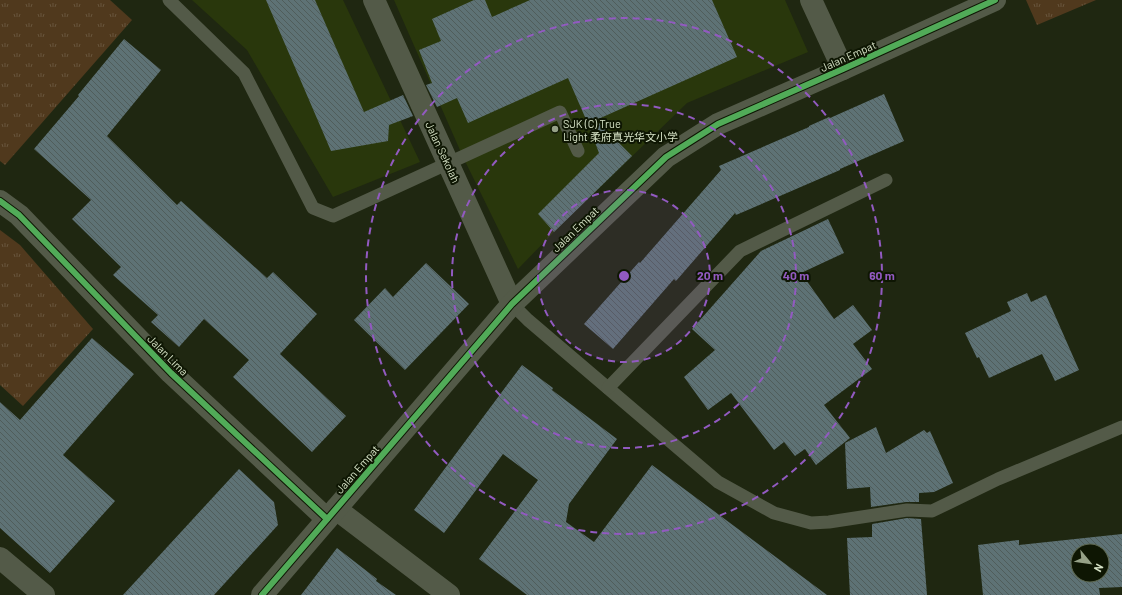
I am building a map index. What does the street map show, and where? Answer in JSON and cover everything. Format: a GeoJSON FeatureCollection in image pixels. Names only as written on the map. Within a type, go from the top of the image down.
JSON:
{"type":"FeatureCollection","features":[{"type":"Feature","properties":{"kind":"street","name":"Jalan Sekolah"},"geometry":{"type":"LineString","coordinates":[[374,0],[512,304]]}},
{"type":"Feature","properties":{"kind":"street"},"geometry":{"type":"LineString","coordinates":[[811,0],[843,69]]}},
{"type":"Feature","properties":{"kind":"street","name":"Jalan Empat"},"geometry":{"type":"LineString","coordinates":[[262,595],[512,304],[666,157],[718,124],[995,0]]}},
{"type":"Feature","properties":{"kind":"street","name":"Jalan Lima"},"geometry":{"type":"LineString","coordinates":[[0,201],[19,215],[171,373],[332,514],[449,595]]}},
{"type":"Feature","properties":{"kind":"street"},"geometry":{"type":"LineString","coordinates":[[0,558],[44,595]]}},
{"type":"Feature","properties":{"kind":"lane"},"geometry":{"type":"LineString","coordinates":[[169,0],[244,73],[313,208],[333,216],[560,112],[578,151]]}},
{"type":"Feature","properties":{"kind":"lane"},"geometry":{"type":"LineString","coordinates":[[608,388],[740,251],[886,180]]}},
{"type":"Feature","properties":{"kind":"lane"},"geometry":{"type":"LineString","coordinates":[[512,304],[528,320],[718,482],[774,513],[811,523],[829,522],[907,510],[932,512],[998,479],[1122,427]]}},
{"type":"Feature","properties":{"kind":"shaded area"},"geometry":{"type":"Polygon","coordinates":[[[192,0],[343,0],[420,162],[333,197],[247,50],[192,0]]]}},
{"type":"Feature","properties":{"kind":"shaded area","name":"SJK (C) True Light 柔府真光华文小学"},"geometry":{"type":"Polygon","coordinates":[[[394,0],[785,0],[808,52],[687,103],[518,269],[463,157],[394,0]]]}},
{"type":"Feature","properties":{"kind":"green space"},"geometry":{"type":"Polygon","coordinates":[[[0,0],[110,0],[132,20],[5,165],[0,161],[0,0]]]}},
{"type":"Feature","properties":{"kind":"green space"},"geometry":{"type":"Polygon","coordinates":[[[1026,0],[1096,0],[1037,25],[1026,0]]]}},
{"type":"Feature","properties":{"kind":"green space"},"geometry":{"type":"Polygon","coordinates":[[[0,230],[20,245],[93,329],[23,406],[0,385],[0,230]]]}},
{"type":"Feature","properties":{"kind":"building"},"geometry":{"type":"Polygon","coordinates":[[[266,0],[315,0],[364,112],[403,95],[413,116],[389,125],[388,141],[331,151],[266,0]]]}},
{"type":"Feature","properties":{"kind":"building"},"geometry":{"type":"Polygon","coordinates":[[[474,0],[485,0],[492,17],[530,0],[712,0],[737,57],[596,120],[632,156],[554,232],[538,214],[599,153],[568,78],[468,123],[457,98],[437,107],[426,85],[432,83],[419,50],[441,41],[432,19],[474,0]]]}},
{"type":"Feature","properties":{"kind":"building"},"geometry":{"type":"Polygon","coordinates":[[[124,39],[161,70],[107,136],[177,205],[181,201],[267,278],[273,272],[317,314],[280,354],[346,416],[312,452],[233,377],[249,360],[204,319],[179,347],[151,322],[158,315],[113,275],[121,267],[72,219],[91,200],[34,149],[79,96],[78,95],[124,39]]]}},
{"type":"Feature","properties":{"kind":"building"},"geometry":{"type":"Polygon","coordinates":[[[884,94],[904,141],[736,215],[735,213],[676,281],[674,279],[613,349],[584,324],[639,262],[640,263],[721,170],[719,166],[884,94]]]}},
{"type":"Feature","properties":{"kind":"building"},"geometry":{"type":"Polygon","coordinates":[[[828,219],[844,253],[801,273],[834,319],[853,305],[872,330],[853,344],[872,369],[824,405],[850,438],[816,465],[805,449],[795,456],[784,442],[774,450],[731,393],[708,410],[684,377],[715,350],[692,329],[761,251],[828,219]]]}},
{"type":"Feature","properties":{"kind":"building"},"geometry":{"type":"Polygon","coordinates":[[[426,263],[469,304],[405,370],[354,320],[385,288],[393,297],[426,263]]]}},
{"type":"Feature","properties":{"kind":"building"},"geometry":{"type":"Polygon","coordinates":[[[1027,293],[1031,302],[1046,295],[1079,370],[1055,381],[1042,354],[989,378],[965,333],[1011,311],[1007,302],[1027,293]]]}},
{"type":"Feature","properties":{"kind":"building"},"geometry":{"type":"Polygon","coordinates":[[[92,338],[134,374],[63,455],[115,501],[50,573],[0,528],[0,402],[20,420],[92,338]]]}},
{"type":"Feature","properties":{"kind":"building"},"geometry":{"type":"Polygon","coordinates":[[[522,365],[553,388],[552,390],[617,439],[569,504],[566,522],[594,542],[652,465],[827,595],[527,595],[479,559],[538,480],[503,454],[444,533],[414,510],[522,365]]]}},
{"type":"Feature","properties":{"kind":"building"},"geometry":{"type":"Polygon","coordinates":[[[876,427],[886,453],[924,430],[927,433],[930,431],[953,483],[934,492],[919,493],[919,502],[906,502],[871,507],[870,487],[847,489],[845,443],[876,427]]]}},
{"type":"Feature","properties":{"kind":"building"},"geometry":{"type":"Polygon","coordinates":[[[239,469],[274,502],[278,525],[214,595],[123,595],[239,469]]]}},
{"type":"Feature","properties":{"kind":"building"},"geometry":{"type":"Polygon","coordinates":[[[907,518],[921,519],[927,595],[850,595],[847,538],[872,537],[872,524],[907,518]]]}},
{"type":"Feature","properties":{"kind":"building"},"geometry":{"type":"Polygon","coordinates":[[[1122,534],[1122,587],[1099,588],[1100,595],[983,595],[978,545],[1019,540],[1019,545],[1122,534]]]}},
{"type":"Feature","properties":{"kind":"building"},"geometry":{"type":"Polygon","coordinates":[[[337,548],[377,579],[376,581],[396,595],[301,595],[337,548]]]}},
{"type":"Feature","properties":{"kind":"cycle path"},"geometry":{"type":"LineString","coordinates":[[262,595],[512,304],[666,157],[718,124],[995,0]]}},
{"type":"Feature","properties":{"kind":"cycle path"},"geometry":{"type":"LineString","coordinates":[[0,201],[19,215],[171,373],[327,519]]}},
{"type":"Feature","properties":{"kind":"place","name":"SJK (C) True Light 柔府真光华文小学"},"geometry":{"type":"Point","coordinates":[555,129]}}]}
